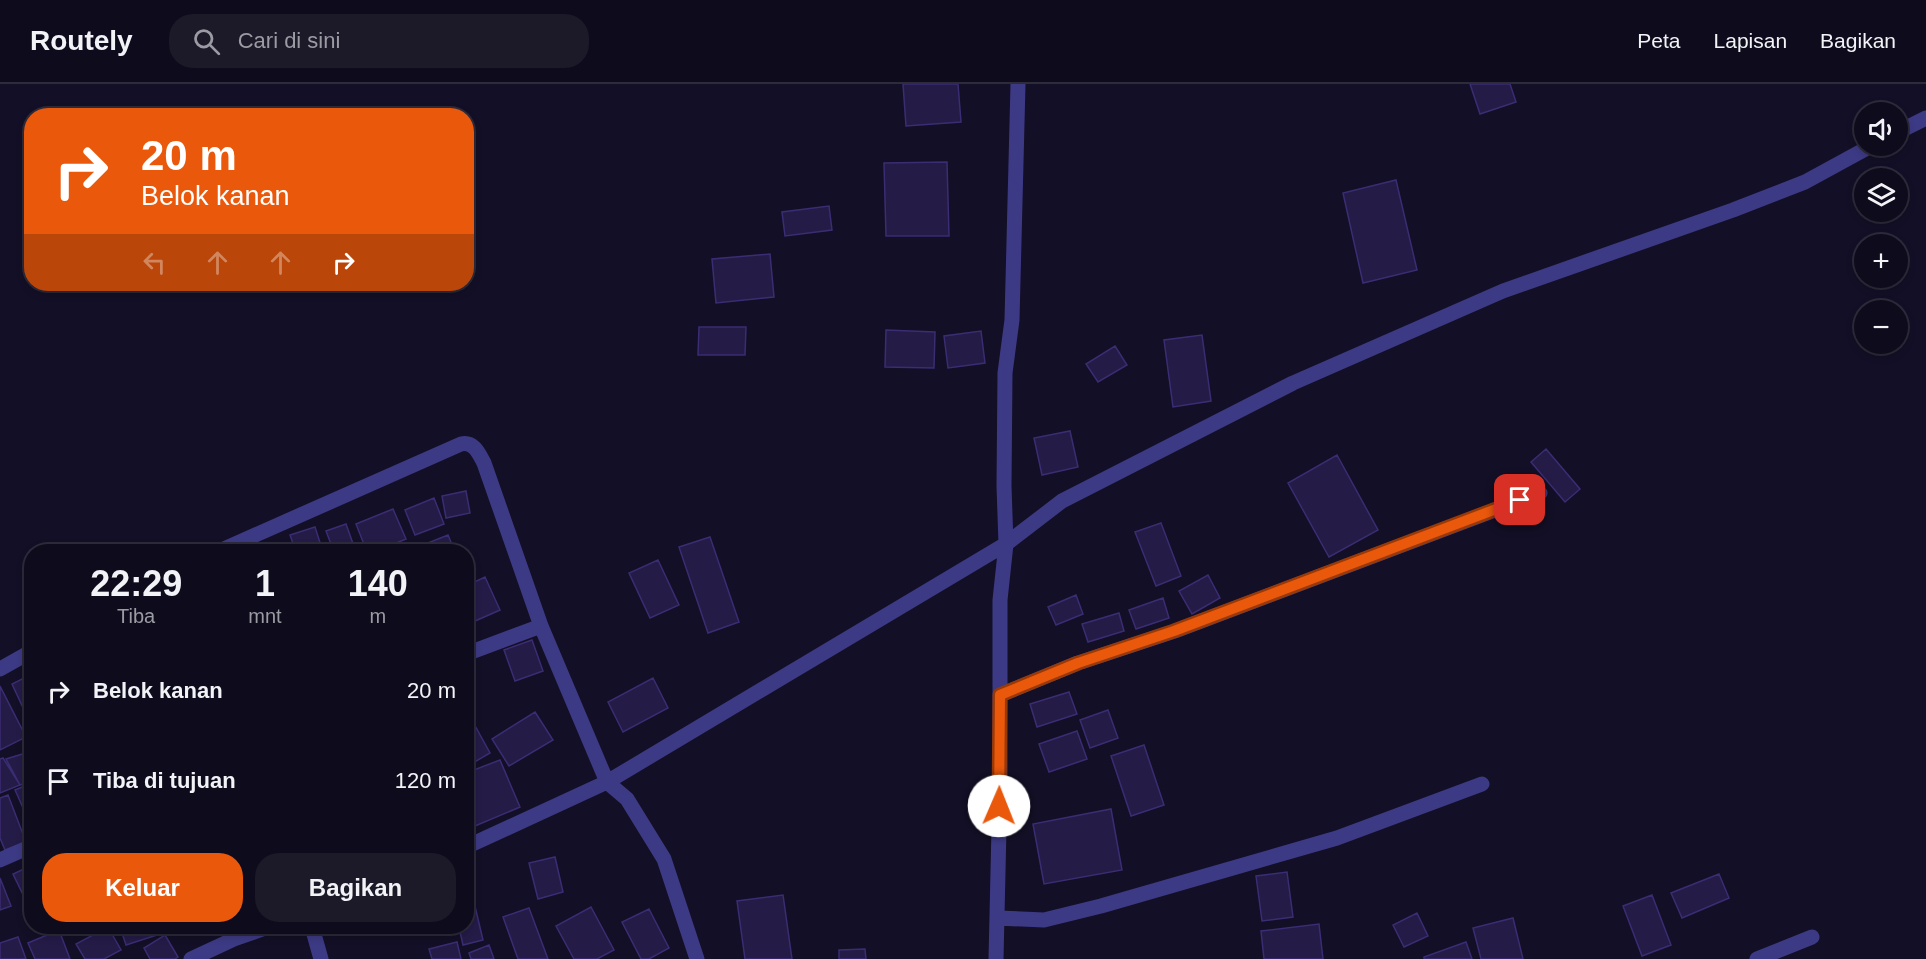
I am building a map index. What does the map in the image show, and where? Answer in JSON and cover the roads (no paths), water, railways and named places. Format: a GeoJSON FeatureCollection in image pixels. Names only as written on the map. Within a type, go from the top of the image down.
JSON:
{"type":"FeatureCollection","features":[{"type":"Feature","properties":{"kind":"street"},"geometry":{"type":"LineString","coordinates":[[996,959],[1000,600],[1006,544],[1005,373],[1012,320],[1018,84]]}},
{"type":"Feature","properties":{"kind":"street"},"geometry":{"type":"LineString","coordinates":[[1908,127],[1926,118]]}},
{"type":"Feature","properties":{"kind":"street"},"geometry":{"type":"LineString","coordinates":[[474,843],[607,782],[1006,544],[1062,501],[1293,382],[1503,291],[1733,210],[1805,182],[1854,155]]}},
{"type":"Feature","properties":{"kind":"street"},"geometry":{"type":"LineString","coordinates":[[235,544],[466,443],[472,445],[484,463],[541,626],[607,782],[627,799],[664,859],[698,959]]}},
{"type":"Feature","properties":{"kind":"street"},"geometry":{"type":"LineString","coordinates":[[1000,695],[1078,663],[1174,631],[1540,493]]}},
{"type":"Feature","properties":{"kind":"street"},"geometry":{"type":"LineString","coordinates":[[474,651],[541,626]]}},
{"type":"Feature","properties":{"kind":"street"},"geometry":{"type":"LineString","coordinates":[[0,669],[24,656]]}},
{"type":"Feature","properties":{"kind":"street"},"geometry":{"type":"LineString","coordinates":[[998,918],[1044,920],[1101,906],[1337,838],[1482,783]]}},
{"type":"Feature","properties":{"kind":"street"},"geometry":{"type":"LineString","coordinates":[[0,860],[24,850]]}},
{"type":"Feature","properties":{"kind":"street"},"geometry":{"type":"LineString","coordinates":[[191,959],[248,934]]}},
{"type":"Feature","properties":{"kind":"street"},"geometry":{"type":"LineString","coordinates":[[314,934],[321,959]]}},
{"type":"Feature","properties":{"kind":"street"},"geometry":{"type":"LineString","coordinates":[[1757,959],[1812,937]]}}]}
